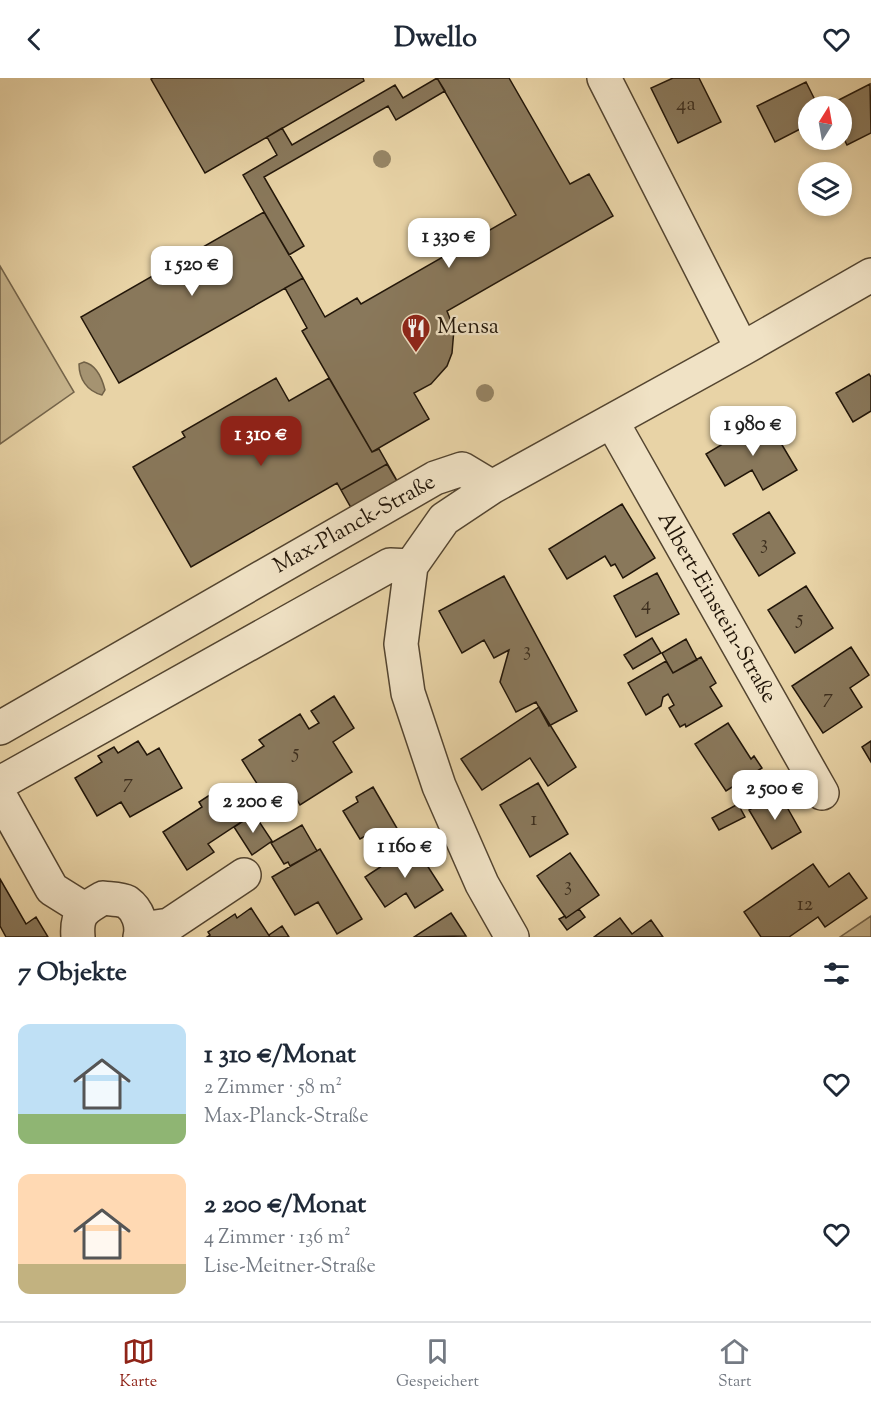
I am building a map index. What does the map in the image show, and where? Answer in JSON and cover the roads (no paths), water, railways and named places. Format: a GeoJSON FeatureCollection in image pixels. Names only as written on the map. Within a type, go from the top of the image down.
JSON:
{"type":"FeatureCollection","features":[{"type":"Feature","properties":{"kind":"street"},"geometry":{"type":"LineString","coordinates":[[604,78],[742,349]]}},
{"type":"Feature","properties":{"kind":"street"},"geometry":{"type":"LineString","coordinates":[[512,937],[482,884],[439,786],[408,693],[401,644],[411,566],[444,519],[492,487],[612,422],[871,275]]}},
{"type":"Feature","properties":{"kind":"street","name":"Albert-Einstein-Straße"},"geometry":{"type":"LineString","coordinates":[[612,422],[822,793]]}},
{"type":"Feature","properties":{"kind":"street","name":"Max-Planck-Straße"},"geometry":{"type":"LineString","coordinates":[[0,728],[435,478],[462,470],[492,487]]}},
{"type":"Feature","properties":{"kind":"street"},"geometry":{"type":"LineString","coordinates":[[0,783],[390,565],[411,566]]}},
{"type":"Feature","properties":{"kind":"street"},"geometry":{"type":"LineString","coordinates":[[0,796],[52,889],[81,923],[103,897],[126,902],[137,913],[141,933],[169,925],[243,875]]}},
{"type":"Feature","properties":{"kind":"place","name":"Mensa"},"geometry":{"type":"Point","coordinates":[416,354]}}]}
